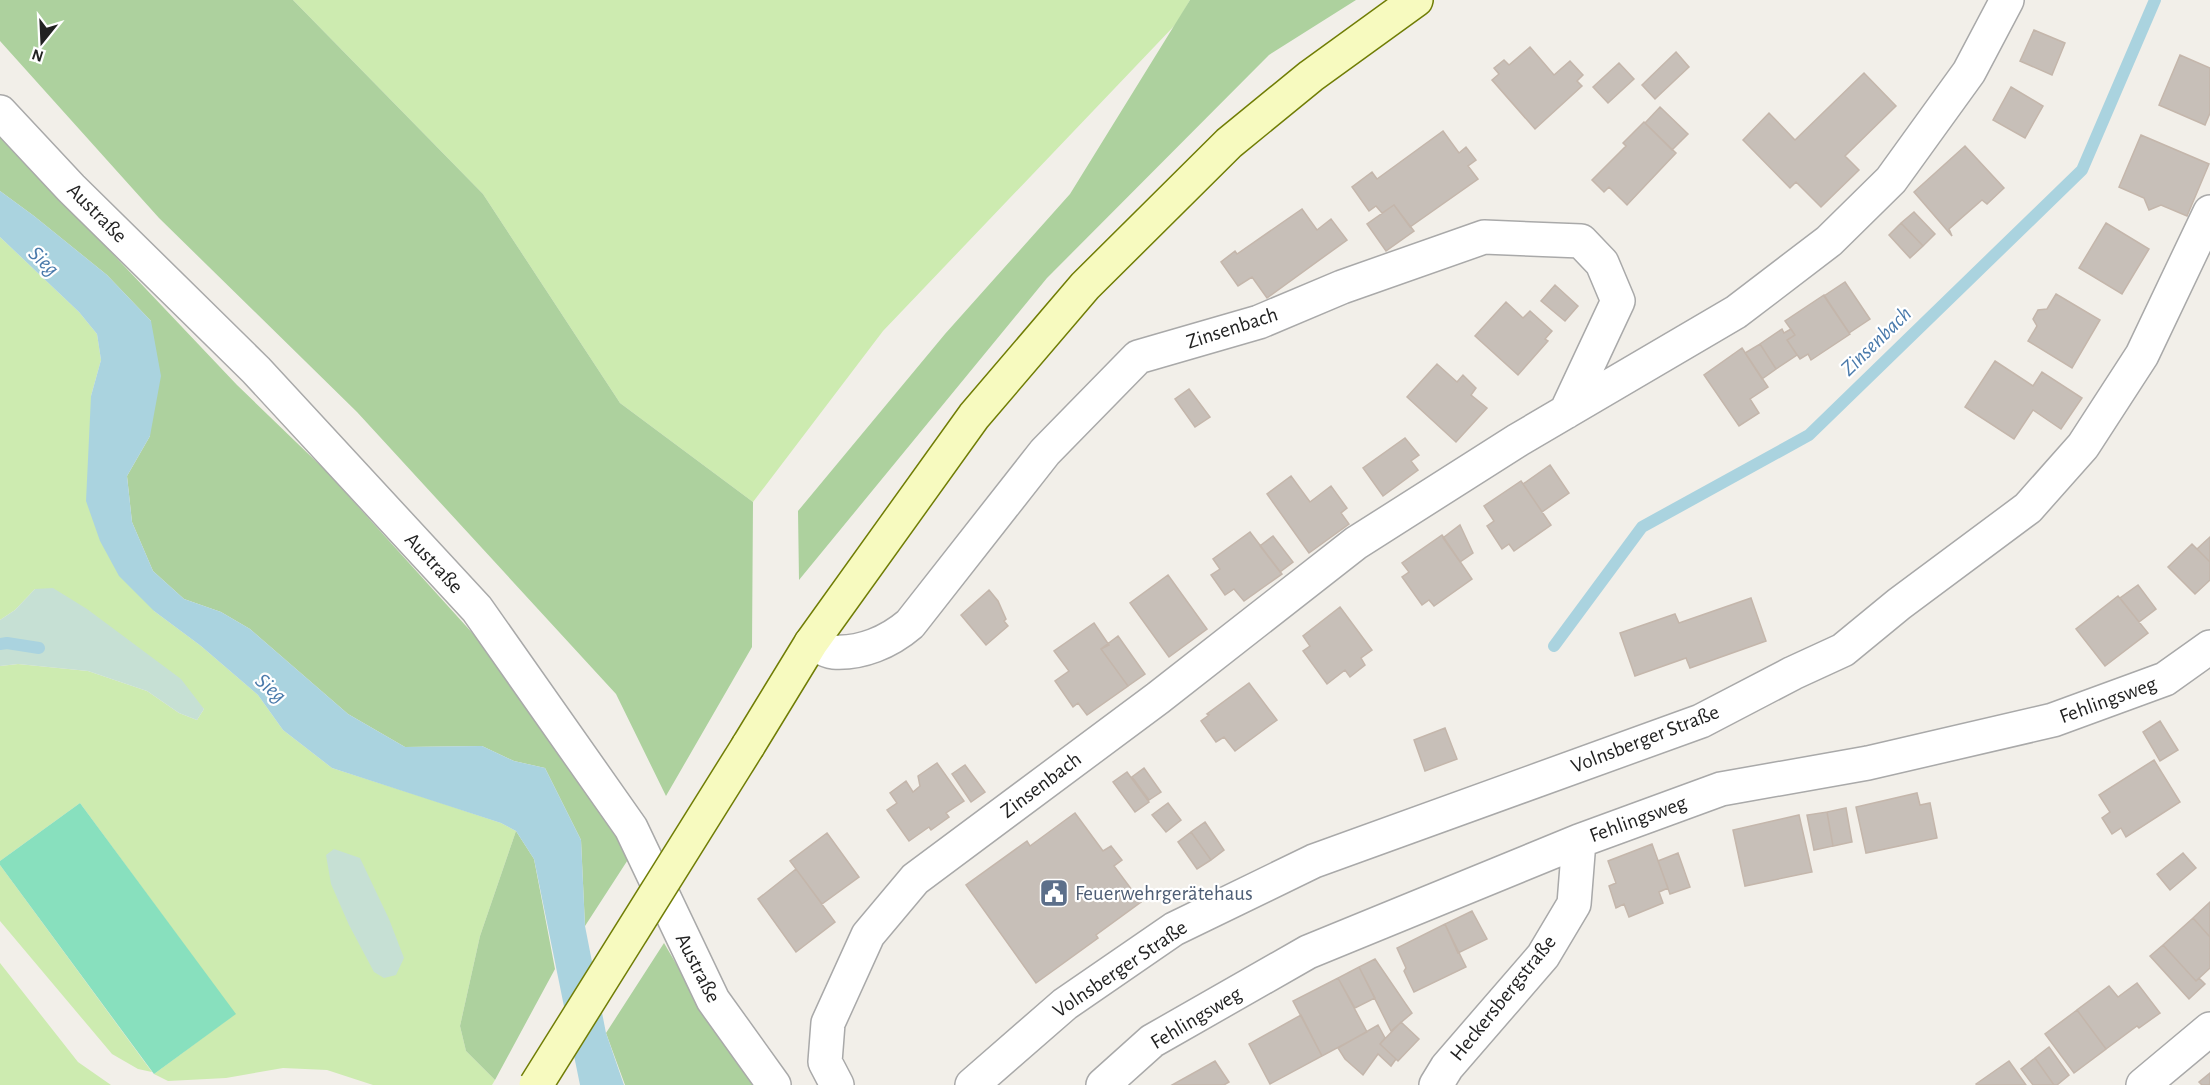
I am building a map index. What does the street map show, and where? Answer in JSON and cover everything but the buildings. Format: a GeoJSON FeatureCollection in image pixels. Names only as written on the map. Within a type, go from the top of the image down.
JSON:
{"type":"FeatureCollection","features":[{"type":"Feature","properties":{"kind":"street"},"geometry":{"type":"LineString","coordinates":[[536,1085],[811,643],[974,416],[1084,286],[1229,143],[1311,76],[1416,0]]}},
{"type":"Feature","properties":{"kind":"street","name":"Zinsenbach"},"geometry":{"type":"LineString","coordinates":[[837,1085],[825,1062],[828,1023],[868,935],[915,879],[1158,698],[1356,543],[1518,440],[1736,312],[1829,241],[1891,180],[1970,72],[2007,0]]}},
{"type":"Feature","properties":{"kind":"street","name":"Austraße"},"geometry":{"type":"LineString","coordinates":[[0,112],[71,188],[256,370],[477,609],[631,828],[713,1000],[774,1085]]}},
{"type":"Feature","properties":{"kind":"street","name":"Volnsberger Straße"},"geometry":{"type":"LineString","coordinates":[[972,1085],[1065,1004],[1174,929],[1314,861],[1701,721],[1843,650],[1899,604],[2028,508],[2083,446],[2142,355],[2210,212]]}},
{"type":"Feature","properties":{"kind":"street","name":"Zinsenbach"},"geometry":{"type":"LineString","coordinates":[[811,643],[831,652],[851,651],[874,646],[895,637],[910,624],[1045,452],[1138,357],[1259,322],[1342,287],[1484,237],[1581,242],[1602,263],[1618,301],[1566,412]]}},
{"type":"Feature","properties":{"kind":"street","name":"Fehlingsweg"},"geometry":{"type":"LineString","coordinates":[[1103,1085],[1152,1041],[1308,952],[1579,841],[1721,789],[1868,763],[2054,720],[2165,679],[2210,647]]}},
{"type":"Feature","properties":{"kind":"street","name":"Heckersbergstraße"},"geometry":{"type":"LineString","coordinates":[[1436,1085],[1447,1067],[1543,956],[1574,904],[1579,841]]}},
{"type":"Feature","properties":{"kind":"street"},"geometry":{"type":"LineString","coordinates":[[2143,1085],[2210,1029]]}},
{"type":"Feature","properties":{"kind":"green space"},"geometry":{"type":"Polygon","coordinates":[[[0,0],[293,0],[483,194],[620,403],[753,502],[752,647],[666,796],[616,694],[357,412],[159,218],[0,41],[0,0]]]}},
{"type":"Feature","properties":{"kind":"green space"},"geometry":{"type":"Polygon","coordinates":[[[293,0],[1190,0],[1176,24],[883,331],[753,502],[620,403],[483,194],[293,0]]]}},
{"type":"Feature","properties":{"kind":"green space"},"geometry":{"type":"Polygon","coordinates":[[[1190,0],[1356,0],[1269,55],[1047,278],[799,580],[798,511],[945,334],[1070,194],[1190,0]]]}},
{"type":"Feature","properties":{"kind":"green space"},"geometry":{"type":"Polygon","coordinates":[[[0,135],[237,385],[325,470],[485,647],[631,855],[585,926],[581,840],[545,768],[514,761],[482,746],[405,747],[348,714],[250,629],[221,612],[184,599],[153,571],[132,522],[127,476],[150,436],[151,321],[107,275],[0,191],[0,135]]]}},
{"type":"Feature","properties":{"kind":"green space"},"geometry":{"type":"Polygon","coordinates":[[[0,237],[79,312],[97,334],[101,360],[91,396],[154,611],[201,646],[258,695],[283,730],[332,768],[501,823],[516,831],[480,936],[460,1026],[466,1051],[495,1080],[492,1085],[373,1085],[327,1070],[283,1068],[226,1078],[168,1081],[154,1074],[235,1014],[80,803],[0,861],[0,666],[18,664],[88,671],[147,691],[179,713],[197,720],[204,709],[35,589],[15,610],[0,620],[0,237]]]}},
{"type":"Feature","properties":{"kind":"green space"},"geometry":{"type":"Polygon","coordinates":[[[53,588],[87,609],[181,679],[204,709],[197,720],[179,713],[147,691],[88,671],[18,664],[0,666],[0,620],[15,610],[35,589],[53,588]]]}},
{"type":"Feature","properties":{"kind":"green space"},"geometry":{"type":"Polygon","coordinates":[[[80,803],[236,1014],[154,1074],[0,865],[0,861],[80,803]]]}},
{"type":"Feature","properties":{"kind":"green space"},"geometry":{"type":"Polygon","coordinates":[[[516,831],[534,859],[555,969],[495,1080],[466,1051],[460,1026],[480,936],[516,831]]]}},
{"type":"Feature","properties":{"kind":"green space"},"geometry":{"type":"Polygon","coordinates":[[[334,849],[360,858],[389,919],[404,958],[396,975],[384,978],[374,972],[349,925],[331,884],[326,855],[334,849]]]}},
{"type":"Feature","properties":{"kind":"green space"},"geometry":{"type":"Polygon","coordinates":[[[0,865],[152,1072],[138,1069],[112,1054],[0,921],[0,865]]]}},
{"type":"Feature","properties":{"kind":"green space"},"geometry":{"type":"Polygon","coordinates":[[[664,943],[720,1039],[755,1085],[625,1085],[606,1033],[664,943]]]}},
{"type":"Feature","properties":{"kind":"green space"},"geometry":{"type":"Polygon","coordinates":[[[0,963],[78,1062],[111,1085],[0,1085],[0,963]]]}},
{"type":"Feature","properties":{"kind":"water","name":"Sieg"},"geometry":{"type":"Polygon","coordinates":[[[0,191],[107,275],[151,321],[161,376],[150,436],[127,476],[132,522],[153,571],[184,599],[221,612],[250,629],[348,714],[405,747],[482,746],[514,761],[545,768],[581,840],[585,926],[606,1033],[624,1085],[580,1085],[534,859],[516,831],[501,823],[332,768],[283,730],[258,695],[201,646],[154,611],[119,576],[100,541],[86,501],[91,396],[101,360],[97,334],[79,312],[0,237],[0,191]]]}},
{"type":"Feature","properties":{"kind":"waterway","name":"Zinsenbach"},"geometry":{"type":"LineString","coordinates":[[1554,646],[1642,527],[1809,435],[2082,170],[2155,0]]}},
{"type":"Feature","properties":{"kind":"waterway"},"geometry":{"type":"LineString","coordinates":[[0,644],[39,648]]}},
{"type":"Feature","properties":{"kind":"place","name":"Feuerwehrgerätehaus"},"geometry":{"type":"Point","coordinates":[1054,893]}}]}
